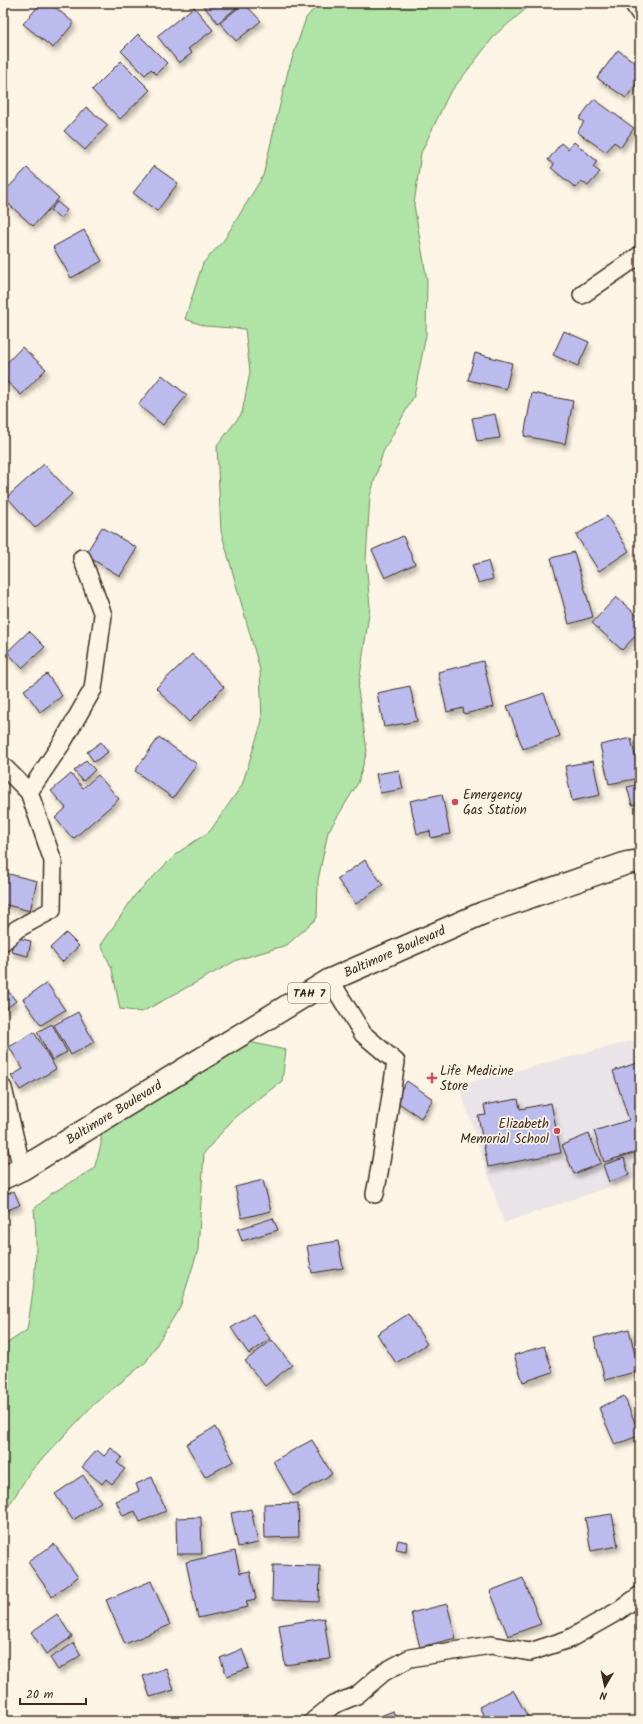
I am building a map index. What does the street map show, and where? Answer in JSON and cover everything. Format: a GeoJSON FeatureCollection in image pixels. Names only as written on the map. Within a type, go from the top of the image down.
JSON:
{"type":"FeatureCollection","features":[{"type":"Feature","properties":{"kind":"highway","name":"Baltimore Boulevard"},"geometry":{"type":"LineString","coordinates":[[12,1174],[330,980],[483,913],[627,863],[640,861]]}},
{"type":"Feature","properties":{"kind":"street"},"geometry":{"type":"LineString","coordinates":[[633,3],[640,14]]}},
{"type":"Feature","properties":{"kind":"street"},"geometry":{"type":"LineString","coordinates":[[582,295],[640,256]]}},
{"type":"Feature","properties":{"kind":"street"},"geometry":{"type":"LineString","coordinates":[[28,792],[62,743],[93,689],[103,616],[82,558]]}},
{"type":"Feature","properties":{"kind":"street"},"geometry":{"type":"LineString","coordinates":[[3,766],[28,792],[53,861],[52,910],[17,929],[3,942]]}},
{"type":"Feature","properties":{"kind":"street"},"geometry":{"type":"LineString","coordinates":[[330,980],[363,1034],[396,1062],[384,1151],[375,1194]]}},
{"type":"Feature","properties":{"kind":"street"},"geometry":{"type":"LineString","coordinates":[[3,1088],[12,1174]]}},
{"type":"Feature","properties":{"kind":"street"},"geometry":{"type":"LineString","coordinates":[[313,1721],[333,1705],[357,1695],[384,1672],[410,1658],[492,1645],[530,1652],[569,1639],[620,1610],[640,1595]]}},
{"type":"Feature","properties":{"kind":"shaded area","name":"Elizabeth Memorial School"},"geometry":{"type":"Polygon","coordinates":[[[640,1039],[640,1176],[504,1223],[459,1085],[640,1039]]]}},
{"type":"Feature","properties":{"kind":"green space"},"geometry":{"type":"Polygon","coordinates":[[[319,3],[533,3],[496,34],[449,94],[421,153],[414,205],[427,280],[426,335],[414,396],[383,452],[370,496],[366,560],[370,607],[358,690],[367,751],[358,783],[328,832],[318,880],[317,918],[287,945],[237,960],[142,1012],[120,1009],[112,969],[101,945],[135,895],[176,854],[210,831],[242,785],[262,721],[260,670],[221,531],[217,446],[242,413],[250,372],[245,329],[205,326],[185,319],[203,263],[224,240],[263,176],[288,71],[306,18],[319,3]]]}},
{"type":"Feature","properties":{"kind":"green space"},"geometry":{"type":"Polygon","coordinates":[[[226,1037],[286,1050],[282,1081],[235,1117],[204,1153],[198,1250],[180,1307],[146,1362],[94,1404],[30,1472],[3,1515],[3,1346],[27,1330],[32,1299],[36,1256],[34,1209],[52,1193],[94,1169],[101,1145],[101,1108],[226,1037]]]}},
{"type":"Feature","properties":{"kind":"building"},"geometry":{"type":"Polygon","coordinates":[[[41,3],[50,3],[74,23],[53,48],[23,24],[41,3]]]}},
{"type":"Feature","properties":{"kind":"building"},"geometry":{"type":"Polygon","coordinates":[[[201,3],[242,3],[218,23],[201,3]]]}},
{"type":"Feature","properties":{"kind":"building"},"geometry":{"type":"Polygon","coordinates":[[[244,3],[261,21],[236,41],[220,23],[244,3]]]}},
{"type":"Feature","properties":{"kind":"building"},"geometry":{"type":"Polygon","coordinates":[[[194,7],[213,30],[188,49],[192,53],[179,63],[157,36],[194,7]]]}},
{"type":"Feature","properties":{"kind":"building"},"geometry":{"type":"Polygon","coordinates":[[[138,34],[167,63],[156,74],[151,69],[145,75],[121,51],[138,34]]]}},
{"type":"Feature","properties":{"kind":"building"},"geometry":{"type":"Polygon","coordinates":[[[618,50],[640,66],[640,79],[626,98],[597,78],[618,50]]]}},
{"type":"Feature","properties":{"kind":"building"},"geometry":{"type":"Polygon","coordinates":[[[121,61],[150,90],[120,119],[92,90],[121,61]]]}},
{"type":"Feature","properties":{"kind":"building"},"geometry":{"type":"Polygon","coordinates":[[[594,99],[634,128],[621,147],[614,142],[606,152],[577,132],[584,122],[579,119],[594,99]]]}},
{"type":"Feature","properties":{"kind":"building"},"geometry":{"type":"Polygon","coordinates":[[[86,107],[108,125],[85,150],[64,131],[86,107]]]}},
{"type":"Feature","properties":{"kind":"building"},"geometry":{"type":"Polygon","coordinates":[[[574,142],[597,161],[593,167],[600,172],[588,186],[581,181],[576,188],[551,168],[554,165],[548,160],[561,143],[568,149],[574,142]]]}},
{"type":"Feature","properties":{"kind":"building"},"geometry":{"type":"Polygon","coordinates":[[[154,166],[178,183],[157,211],[133,193],[154,166]]]}},
{"type":"Feature","properties":{"kind":"building"},"geometry":{"type":"Polygon","coordinates":[[[27,168],[59,198],[33,226],[3,199],[3,193],[27,168]]]}},
{"type":"Feature","properties":{"kind":"building"},"geometry":{"type":"Polygon","coordinates":[[[57,202],[67,210],[60,219],[50,210],[57,202]]]}},
{"type":"Feature","properties":{"kind":"building"},"geometry":{"type":"Polygon","coordinates":[[[84,230],[102,261],[71,278],[53,247],[84,230]]]}},
{"type":"Feature","properties":{"kind":"building"},"geometry":{"type":"Polygon","coordinates":[[[564,331],[589,342],[578,366],[553,355],[564,331]]]}},
{"type":"Feature","properties":{"kind":"building"},"geometry":{"type":"Polygon","coordinates":[[[22,347],[46,369],[21,395],[3,378],[3,367],[22,347]]]}},
{"type":"Feature","properties":{"kind":"building"},"geometry":{"type":"Polygon","coordinates":[[[475,353],[512,363],[506,389],[468,380],[475,353]]]}},
{"type":"Feature","properties":{"kind":"building"},"geometry":{"type":"Polygon","coordinates":[[[162,375],[187,395],[163,425],[138,405],[162,375]]]}},
{"type":"Feature","properties":{"kind":"building"},"geometry":{"type":"Polygon","coordinates":[[[532,393],[573,401],[565,444],[524,436],[532,393]]]}},
{"type":"Feature","properties":{"kind":"building"},"geometry":{"type":"Polygon","coordinates":[[[495,414],[500,438],[477,441],[472,418],[495,414]]]}},
{"type":"Feature","properties":{"kind":"building"},"geometry":{"type":"Polygon","coordinates":[[[44,464],[72,494],[35,528],[7,497],[44,464]]]}},
{"type":"Feature","properties":{"kind":"building"},"geometry":{"type":"Polygon","coordinates":[[[607,516],[629,551],[599,571],[576,535],[607,516]]]}},
{"type":"Feature","properties":{"kind":"building"},"geometry":{"type":"Polygon","coordinates":[[[102,527],[137,548],[120,576],[85,555],[102,527]]]}},
{"type":"Feature","properties":{"kind":"building"},"geometry":{"type":"Polygon","coordinates":[[[403,536],[415,564],[385,578],[372,550],[403,536]]]}},
{"type":"Feature","properties":{"kind":"building"},"geometry":{"type":"Polygon","coordinates":[[[574,552],[593,617],[569,624],[551,558],[574,552]]]}},
{"type":"Feature","properties":{"kind":"building"},"geometry":{"type":"Polygon","coordinates":[[[488,561],[493,579],[478,583],[472,565],[488,561]]]}},
{"type":"Feature","properties":{"kind":"building"},"geometry":{"type":"Polygon","coordinates":[[[616,597],[640,618],[640,631],[622,650],[592,623],[616,597]]]}},
{"type":"Feature","properties":{"kind":"building"},"geometry":{"type":"Polygon","coordinates":[[[29,631],[45,647],[22,668],[7,652],[29,631]]]}},
{"type":"Feature","properties":{"kind":"building"},"geometry":{"type":"Polygon","coordinates":[[[192,654],[224,687],[189,722],[156,688],[192,654]]]}},
{"type":"Feature","properties":{"kind":"building"},"geometry":{"type":"Polygon","coordinates":[[[483,661],[494,707],[464,714],[463,708],[447,712],[438,672],[483,661]]]}},
{"type":"Feature","properties":{"kind":"building"},"geometry":{"type":"Polygon","coordinates":[[[47,674],[62,696],[40,712],[24,690],[47,674]]]}},
{"type":"Feature","properties":{"kind":"building"},"geometry":{"type":"Polygon","coordinates":[[[410,686],[417,721],[384,727],[377,693],[410,686]]]}},
{"type":"Feature","properties":{"kind":"building"},"geometry":{"type":"Polygon","coordinates":[[[544,693],[560,736],[523,749],[507,706],[544,693]]]}},
{"type":"Feature","properties":{"kind":"building"},"geometry":{"type":"Polygon","coordinates":[[[159,737],[197,764],[173,798],[135,771],[159,737]]]}},
{"type":"Feature","properties":{"kind":"building"},"geometry":{"type":"Polygon","coordinates":[[[631,738],[640,778],[609,784],[600,745],[631,738]]]}},
{"type":"Feature","properties":{"kind":"building"},"geometry":{"type":"Polygon","coordinates":[[[101,742],[108,752],[94,762],[87,752],[101,742]]]}},
{"type":"Feature","properties":{"kind":"building"},"geometry":{"type":"Polygon","coordinates":[[[86,760],[95,770],[83,781],[74,771],[86,760]]]}},
{"type":"Feature","properties":{"kind":"building"},"geometry":{"type":"Polygon","coordinates":[[[593,761],[600,795],[572,801],[565,766],[593,761]]]}},
{"type":"Feature","properties":{"kind":"building"},"geometry":{"type":"Polygon","coordinates":[[[399,770],[403,789],[380,793],[376,774],[399,770]]]}},
{"type":"Feature","properties":{"kind":"building"},"geometry":{"type":"Polygon","coordinates":[[[71,774],[83,788],[98,775],[119,799],[73,839],[55,818],[66,808],[51,791],[71,774]]]}},
{"type":"Feature","properties":{"kind":"building"},"geometry":{"type":"Polygon","coordinates":[[[640,784],[640,803],[632,805],[627,787],[640,784]]]}},
{"type":"Feature","properties":{"kind":"building"},"geometry":{"type":"Polygon","coordinates":[[[442,794],[450,834],[431,838],[430,831],[417,834],[410,801],[442,794]]]}},
{"type":"Feature","properties":{"kind":"building"},"geometry":{"type":"Polygon","coordinates":[[[365,860],[383,885],[356,904],[337,879],[365,860]]]}},
{"type":"Feature","properties":{"kind":"building"},"geometry":{"type":"Polygon","coordinates":[[[5,873],[37,881],[30,911],[3,904],[5,873]]]}},
{"type":"Feature","properties":{"kind":"building"},"geometry":{"type":"Polygon","coordinates":[[[66,933],[79,946],[62,962],[50,948],[66,933]]]}},
{"type":"Feature","properties":{"kind":"building"},"geometry":{"type":"Polygon","coordinates":[[[14,937],[31,941],[28,956],[11,952],[14,937]]]}},
{"type":"Feature","properties":{"kind":"building"},"geometry":{"type":"Polygon","coordinates":[[[47,983],[65,1010],[41,1025],[23,999],[47,983]]]}},
{"type":"Feature","properties":{"kind":"building"},"geometry":{"type":"Polygon","coordinates":[[[3,985],[16,1001],[3,1011],[3,985]]]}},
{"type":"Feature","properties":{"kind":"building"},"geometry":{"type":"Polygon","coordinates":[[[78,1012],[94,1042],[71,1055],[54,1025],[78,1012]]]}},
{"type":"Feature","properties":{"kind":"building"},"geometry":{"type":"Polygon","coordinates":[[[52,1024],[67,1052],[52,1060],[37,1032],[52,1024]]]}},
{"type":"Feature","properties":{"kind":"building"},"geometry":{"type":"Polygon","coordinates":[[[34,1032],[56,1069],[20,1090],[11,1076],[23,1069],[9,1047],[34,1032]]]}},
{"type":"Feature","properties":{"kind":"building"},"geometry":{"type":"Polygon","coordinates":[[[640,1062],[640,1151],[604,1162],[594,1131],[629,1120],[613,1071],[640,1062]]]}},
{"type":"Feature","properties":{"kind":"building"},"geometry":{"type":"Polygon","coordinates":[[[407,1081],[433,1099],[421,1118],[394,1100],[407,1081]]]}},
{"type":"Feature","properties":{"kind":"building"},"geometry":{"type":"Polygon","coordinates":[[[518,1099],[520,1109],[551,1103],[561,1153],[488,1167],[478,1116],[486,1115],[484,1105],[518,1099]]]}},
{"type":"Feature","properties":{"kind":"building"},"geometry":{"type":"Polygon","coordinates":[[[589,1134],[601,1163],[574,1174],[562,1145],[589,1134]]]}},
{"type":"Feature","properties":{"kind":"building"},"geometry":{"type":"Polygon","coordinates":[[[624,1158],[629,1175],[609,1182],[603,1165],[624,1158]]]}},
{"type":"Feature","properties":{"kind":"building"},"geometry":{"type":"Polygon","coordinates":[[[263,1180],[271,1211],[242,1218],[235,1187],[263,1180]]]}},
{"type":"Feature","properties":{"kind":"building"},"geometry":{"type":"Polygon","coordinates":[[[14,1191],[20,1205],[5,1211],[3,1196],[14,1191]]]}},
{"type":"Feature","properties":{"kind":"building"},"geometry":{"type":"Polygon","coordinates":[[[273,1218],[278,1230],[242,1241],[238,1229],[273,1218]]]}},
{"type":"Feature","properties":{"kind":"building"},"geometry":{"type":"Polygon","coordinates":[[[338,1241],[343,1268],[312,1273],[307,1246],[338,1241]]]}},
{"type":"Feature","properties":{"kind":"building"},"geometry":{"type":"Polygon","coordinates":[[[253,1314],[270,1339],[249,1354],[231,1328],[253,1314]]]}},
{"type":"Feature","properties":{"kind":"building"},"geometry":{"type":"Polygon","coordinates":[[[408,1314],[427,1344],[396,1363],[377,1334],[408,1314]]]}},
{"type":"Feature","properties":{"kind":"building"},"geometry":{"type":"Polygon","coordinates":[[[629,1329],[639,1371],[605,1380],[594,1338],[629,1329]]]}},
{"type":"Feature","properties":{"kind":"building"},"geometry":{"type":"Polygon","coordinates":[[[272,1340],[292,1365],[265,1386],[245,1361],[272,1340]]]}},
{"type":"Feature","properties":{"kind":"building"},"geometry":{"type":"Polygon","coordinates":[[[544,1346],[553,1372],[523,1382],[514,1355],[544,1346]]]}},
{"type":"Feature","properties":{"kind":"building"},"geometry":{"type":"Polygon","coordinates":[[[624,1396],[640,1435],[615,1445],[599,1408],[624,1396]]]}},
{"type":"Feature","properties":{"kind":"building"},"geometry":{"type":"Polygon","coordinates":[[[215,1427],[234,1461],[205,1477],[186,1444],[215,1427]]]}},
{"type":"Feature","properties":{"kind":"building"},"geometry":{"type":"Polygon","coordinates":[[[312,1440],[332,1474],[293,1496],[273,1461],[312,1440]]]}},
{"type":"Feature","properties":{"kind":"building"},"geometry":{"type":"Polygon","coordinates":[[[111,1448],[122,1457],[117,1463],[125,1469],[112,1484],[106,1479],[102,1484],[82,1467],[97,1450],[104,1456],[111,1448]]]}},
{"type":"Feature","properties":{"kind":"building"},"geometry":{"type":"Polygon","coordinates":[[[83,1475],[101,1502],[73,1520],[55,1494],[83,1475]]]}},
{"type":"Feature","properties":{"kind":"building"},"geometry":{"type":"Polygon","coordinates":[[[152,1477],[166,1511],[140,1522],[135,1511],[123,1516],[116,1501],[139,1491],[136,1484],[152,1477]]]}},
{"type":"Feature","properties":{"kind":"building"},"geometry":{"type":"Polygon","coordinates":[[[298,1503],[299,1537],[265,1538],[264,1504],[298,1503]]]}},
{"type":"Feature","properties":{"kind":"building"},"geometry":{"type":"Polygon","coordinates":[[[251,1509],[258,1543],[238,1547],[231,1513],[251,1509]]]}},
{"type":"Feature","properties":{"kind":"building"},"geometry":{"type":"Polygon","coordinates":[[[612,1514],[618,1546],[591,1551],[585,1518],[612,1514]]]}},
{"type":"Feature","properties":{"kind":"building"},"geometry":{"type":"Polygon","coordinates":[[[201,1517],[202,1554],[177,1554],[176,1518],[201,1517]]]}},
{"type":"Feature","properties":{"kind":"building"},"geometry":{"type":"Polygon","coordinates":[[[398,1540],[407,1542],[406,1551],[396,1549],[398,1540]]]}},
{"type":"Feature","properties":{"kind":"building"},"geometry":{"type":"Polygon","coordinates":[[[54,1544],[78,1577],[52,1596],[28,1562],[54,1544]]]}},
{"type":"Feature","properties":{"kind":"building"},"geometry":{"type":"Polygon","coordinates":[[[235,1551],[240,1573],[250,1571],[256,1599],[246,1601],[248,1607],[198,1618],[186,1562],[235,1551]]]}},
{"type":"Feature","properties":{"kind":"building"},"geometry":{"type":"Polygon","coordinates":[[[273,1565],[320,1566],[319,1602],[272,1600],[273,1565]]]}},
{"type":"Feature","properties":{"kind":"building"},"geometry":{"type":"Polygon","coordinates":[[[523,1578],[541,1624],[508,1636],[490,1591],[523,1578]]]}},
{"type":"Feature","properties":{"kind":"building"},"geometry":{"type":"Polygon","coordinates":[[[151,1581],[170,1625],[125,1644],[106,1600],[151,1581]]]}},
{"type":"Feature","properties":{"kind":"building"},"geometry":{"type":"Polygon","coordinates":[[[447,1604],[456,1638],[420,1647],[411,1613],[447,1604]]]}},
{"type":"Feature","properties":{"kind":"building"},"geometry":{"type":"Polygon","coordinates":[[[57,1614],[72,1637],[46,1654],[31,1632],[57,1614]]]}},
{"type":"Feature","properties":{"kind":"building"},"geometry":{"type":"Polygon","coordinates":[[[324,1618],[330,1659],[285,1665],[279,1625],[324,1618]]]}},
{"type":"Feature","properties":{"kind":"building"},"geometry":{"type":"Polygon","coordinates":[[[74,1643],[81,1655],[58,1670],[50,1658],[74,1643]]]}},
{"type":"Feature","properties":{"kind":"building"},"geometry":{"type":"Polygon","coordinates":[[[242,1649],[249,1668],[227,1676],[220,1658],[242,1649]]]}},
{"type":"Feature","properties":{"kind":"building"},"geometry":{"type":"Polygon","coordinates":[[[166,1668],[174,1690],[150,1697],[143,1676],[166,1668]]]}},
{"type":"Feature","properties":{"kind":"building"},"geometry":{"type":"Polygon","coordinates":[[[513,1690],[529,1719],[526,1721],[487,1721],[479,1707],[513,1690]]]}},
{"type":"Feature","properties":{"kind":"building"},"geometry":{"type":"Polygon","coordinates":[[[393,1711],[397,1721],[379,1721],[378,1717],[393,1711]]]}},
{"type":"Feature","properties":{"kind":"place","name":"Emergency Gas Station"},"geometry":{"type":"Point","coordinates":[455,802]}},
{"type":"Feature","properties":{"kind":"place","name":"Life Medicine Store"},"geometry":{"type":"Point","coordinates":[432,1078]}},
{"type":"Feature","properties":{"kind":"place","name":"Elizabeth Memorial School"},"geometry":{"type":"Point","coordinates":[557,1131]}}]}
